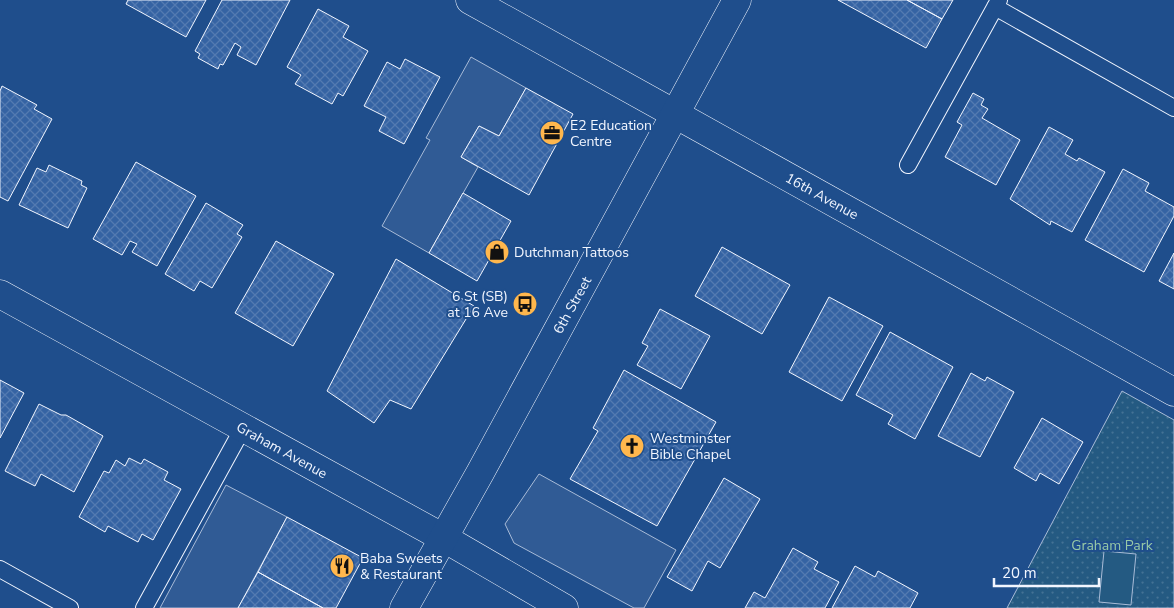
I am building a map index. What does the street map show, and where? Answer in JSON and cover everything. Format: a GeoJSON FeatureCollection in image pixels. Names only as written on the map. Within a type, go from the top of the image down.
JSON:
{"type":"FeatureCollection","features":[{"type":"Feature","properties":{"kind":"street","name":"16th Avenue"},"geometry":{"type":"LineString","coordinates":[[470,0],[1174,392]]}},
{"type":"Feature","properties":{"kind":"street","name":"6th Street"},"geometry":{"type":"LineString","coordinates":[[404,608],[442,537],[480,473],[737,0]]}},
{"type":"Feature","properties":{"kind":"street","name":"Graham Avenue"},"geometry":{"type":"LineString","coordinates":[[0,294],[442,537],[564,608]]}},
{"type":"Feature","properties":{"kind":"lane"},"geometry":{"type":"LineString","coordinates":[[908,165],[997,3],[1174,108]]}},
{"type":"Feature","properties":{"kind":"lane"},"geometry":{"type":"LineString","coordinates":[[144,608],[243,428]]}},
{"type":"Feature","properties":{"kind":"lane"},"geometry":{"type":"LineString","coordinates":[[0,569],[70,608]]}},
{"type":"Feature","properties":{"kind":"green space","name":"Graham Park"},"geometry":{"type":"Polygon","coordinates":[[[1122,391],[1174,420],[1174,608],[1007,608],[1122,391]]]}},
{"type":"Feature","properties":{"kind":"green space"},"geometry":{"type":"Polygon","coordinates":[[[1104,551],[1136,554],[1131,605],[1099,602],[1104,551]]]}},
{"type":"Feature","properties":{"kind":"shaded area"},"geometry":{"type":"Polygon","coordinates":[[[471,57],[526,88],[499,136],[479,126],[461,157],[478,167],[429,253],[382,226],[430,140],[426,138],[471,57]]]}},
{"type":"Feature","properties":{"kind":"shaded area"},"geometry":{"type":"Polygon","coordinates":[[[539,474],[676,550],[644,608],[634,608],[514,543],[505,524],[539,474]]]}},
{"type":"Feature","properties":{"kind":"shaded area"},"geometry":{"type":"Polygon","coordinates":[[[226,485],[287,517],[238,608],[160,608],[226,485]]]}},
{"type":"Feature","properties":{"kind":"building"},"geometry":{"type":"Polygon","coordinates":[[[128,0],[206,0],[186,37],[126,4],[128,0]]]}},
{"type":"Feature","properties":{"kind":"building"},"geometry":{"type":"Polygon","coordinates":[[[222,0],[290,0],[256,65],[237,55],[241,47],[235,43],[223,65],[220,64],[218,69],[198,58],[200,54],[195,51],[222,0]]]}},
{"type":"Feature","properties":{"kind":"building"},"geometry":{"type":"Polygon","coordinates":[[[838,0],[907,0],[942,19],[926,48],[838,0]]]}},
{"type":"Feature","properties":{"kind":"building"},"geometry":{"type":"Polygon","coordinates":[[[907,0],[953,0],[942,19],[907,0]]]}},
{"type":"Feature","properties":{"kind":"building"},"geometry":{"type":"Polygon","coordinates":[[[318,9],[349,26],[343,37],[368,51],[343,96],[338,93],[332,104],[295,84],[301,75],[287,67],[318,9]]]}},
{"type":"Feature","properties":{"kind":"building"},"geometry":{"type":"Polygon","coordinates":[[[405,59],[440,77],[404,144],[379,131],[386,117],[364,106],[387,62],[400,69],[405,59]]]}},
{"type":"Feature","properties":{"kind":"building"},"geometry":{"type":"Polygon","coordinates":[[[2,86],[37,105],[34,109],[52,119],[8,201],[0,197],[0,91],[2,86]]]}},
{"type":"Feature","properties":{"kind":"building"},"geometry":{"type":"Polygon","coordinates":[[[526,88],[573,114],[529,195],[461,157],[479,126],[499,136],[526,88]]]}},
{"type":"Feature","properties":{"kind":"building"},"geometry":{"type":"Polygon","coordinates":[[[973,93],[984,99],[981,105],[988,109],[982,118],[1020,140],[996,185],[945,157],[962,125],[957,122],[973,93]]]}},
{"type":"Feature","properties":{"kind":"building"},"geometry":{"type":"Polygon","coordinates":[[[1049,127],[1073,140],[1065,154],[1077,161],[1079,158],[1105,172],[1072,232],[1051,221],[1050,225],[1010,199],[1049,127]]]}},
{"type":"Feature","properties":{"kind":"building"},"geometry":{"type":"Polygon","coordinates":[[[136,162],[196,196],[157,266],[132,252],[137,244],[130,241],[122,255],[93,239],[136,162]]]}},
{"type":"Feature","properties":{"kind":"building"},"geometry":{"type":"Polygon","coordinates":[[[49,165],[82,181],[81,185],[87,188],[68,228],[19,205],[37,168],[46,172],[49,165]]]}},
{"type":"Feature","properties":{"kind":"building"},"geometry":{"type":"Polygon","coordinates":[[[1123,169],[1149,183],[1145,191],[1174,207],[1174,216],[1144,272],[1085,240],[1123,169]]]}},
{"type":"Feature","properties":{"kind":"building"},"geometry":{"type":"Polygon","coordinates":[[[463,193],[511,221],[477,281],[429,253],[463,193]]]}},
{"type":"Feature","properties":{"kind":"building"},"geometry":{"type":"Polygon","coordinates":[[[206,203],[243,225],[237,234],[242,237],[212,288],[200,281],[194,291],[165,274],[206,203]]]}},
{"type":"Feature","properties":{"kind":"building"},"geometry":{"type":"Polygon","coordinates":[[[276,241],[334,274],[293,346],[235,313],[276,241]]]}},
{"type":"Feature","properties":{"kind":"building"},"geometry":{"type":"Polygon","coordinates":[[[722,247],[790,285],[762,334],[695,296],[722,247]]]}},
{"type":"Feature","properties":{"kind":"building"},"geometry":{"type":"Polygon","coordinates":[[[1174,253],[1174,289],[1159,281],[1174,253]]]}},
{"type":"Feature","properties":{"kind":"building"},"geometry":{"type":"Polygon","coordinates":[[[396,259],[474,306],[411,409],[390,400],[374,423],[327,391],[396,259]]]}},
{"type":"Feature","properties":{"kind":"building"},"geometry":{"type":"Polygon","coordinates":[[[829,297],[883,326],[842,401],[789,372],[829,297]]]}},
{"type":"Feature","properties":{"kind":"building"},"geometry":{"type":"Polygon","coordinates":[[[660,309],[710,336],[681,389],[637,365],[648,346],[642,343],[660,309]]]}},
{"type":"Feature","properties":{"kind":"building"},"geometry":{"type":"Polygon","coordinates":[[[890,332],[953,367],[915,439],[888,424],[893,415],[856,395],[890,332]]]}},
{"type":"Feature","properties":{"kind":"building"},"geometry":{"type":"Polygon","coordinates":[[[624,370],[716,422],[657,526],[570,479],[598,431],[593,428],[624,370]]]}},
{"type":"Feature","properties":{"kind":"building"},"geometry":{"type":"Polygon","coordinates":[[[971,373],[985,381],[987,377],[1014,392],[980,457],[938,436],[971,373]]]}},
{"type":"Feature","properties":{"kind":"building"},"geometry":{"type":"Polygon","coordinates":[[[0,380],[24,393],[0,438],[0,380]]]}},
{"type":"Feature","properties":{"kind":"building"},"geometry":{"type":"Polygon","coordinates":[[[39,404],[61,415],[66,415],[103,436],[74,492],[41,474],[35,486],[5,471],[39,404]]]}},
{"type":"Feature","properties":{"kind":"building"},"geometry":{"type":"Polygon","coordinates":[[[1042,418],[1083,442],[1059,484],[1040,473],[1036,481],[1014,468],[1042,418]]]}},
{"type":"Feature","properties":{"kind":"building"},"geometry":{"type":"Polygon","coordinates":[[[129,458],[141,464],[144,459],[168,472],[164,480],[181,489],[153,540],[142,534],[138,542],[108,526],[105,532],[79,517],[104,471],[109,473],[116,460],[125,466],[129,458]]]}},
{"type":"Feature","properties":{"kind":"building"},"geometry":{"type":"Polygon","coordinates":[[[724,478],[760,499],[720,568],[708,561],[692,591],[667,577],[724,478]]]}},
{"type":"Feature","properties":{"kind":"building"},"geometry":{"type":"Polygon","coordinates":[[[287,517],[363,558],[336,608],[323,608],[258,572],[287,517]]]}},
{"type":"Feature","properties":{"kind":"building"},"geometry":{"type":"Polygon","coordinates":[[[793,548],[818,562],[814,569],[839,582],[825,608],[745,608],[754,592],[765,598],[793,548]]]}},
{"type":"Feature","properties":{"kind":"building"},"geometry":{"type":"Polygon","coordinates":[[[855,566],[875,577],[878,571],[918,593],[910,608],[832,608],[855,566]]]}},
{"type":"Feature","properties":{"kind":"building"},"geometry":{"type":"Polygon","coordinates":[[[258,572],[323,608],[238,608],[258,572]]]}},
{"type":"Feature","properties":{"kind":"place","name":"E2 Education Centre"},"geometry":{"type":"Point","coordinates":[552,133]}},
{"type":"Feature","properties":{"kind":"place","name":"Dutchman Tattoos"},"geometry":{"type":"Point","coordinates":[497,252]}},
{"type":"Feature","properties":{"kind":"place","name":"6 St (SB) at 16 Ave"},"geometry":{"type":"Point","coordinates":[525,304]}},
{"type":"Feature","properties":{"kind":"place","name":"Westminster Bible Chapel"},"geometry":{"type":"Point","coordinates":[632,446]}},
{"type":"Feature","properties":{"kind":"place","name":"Baba Sweets & Restaurant"},"geometry":{"type":"Point","coordinates":[342,566]}}]}
